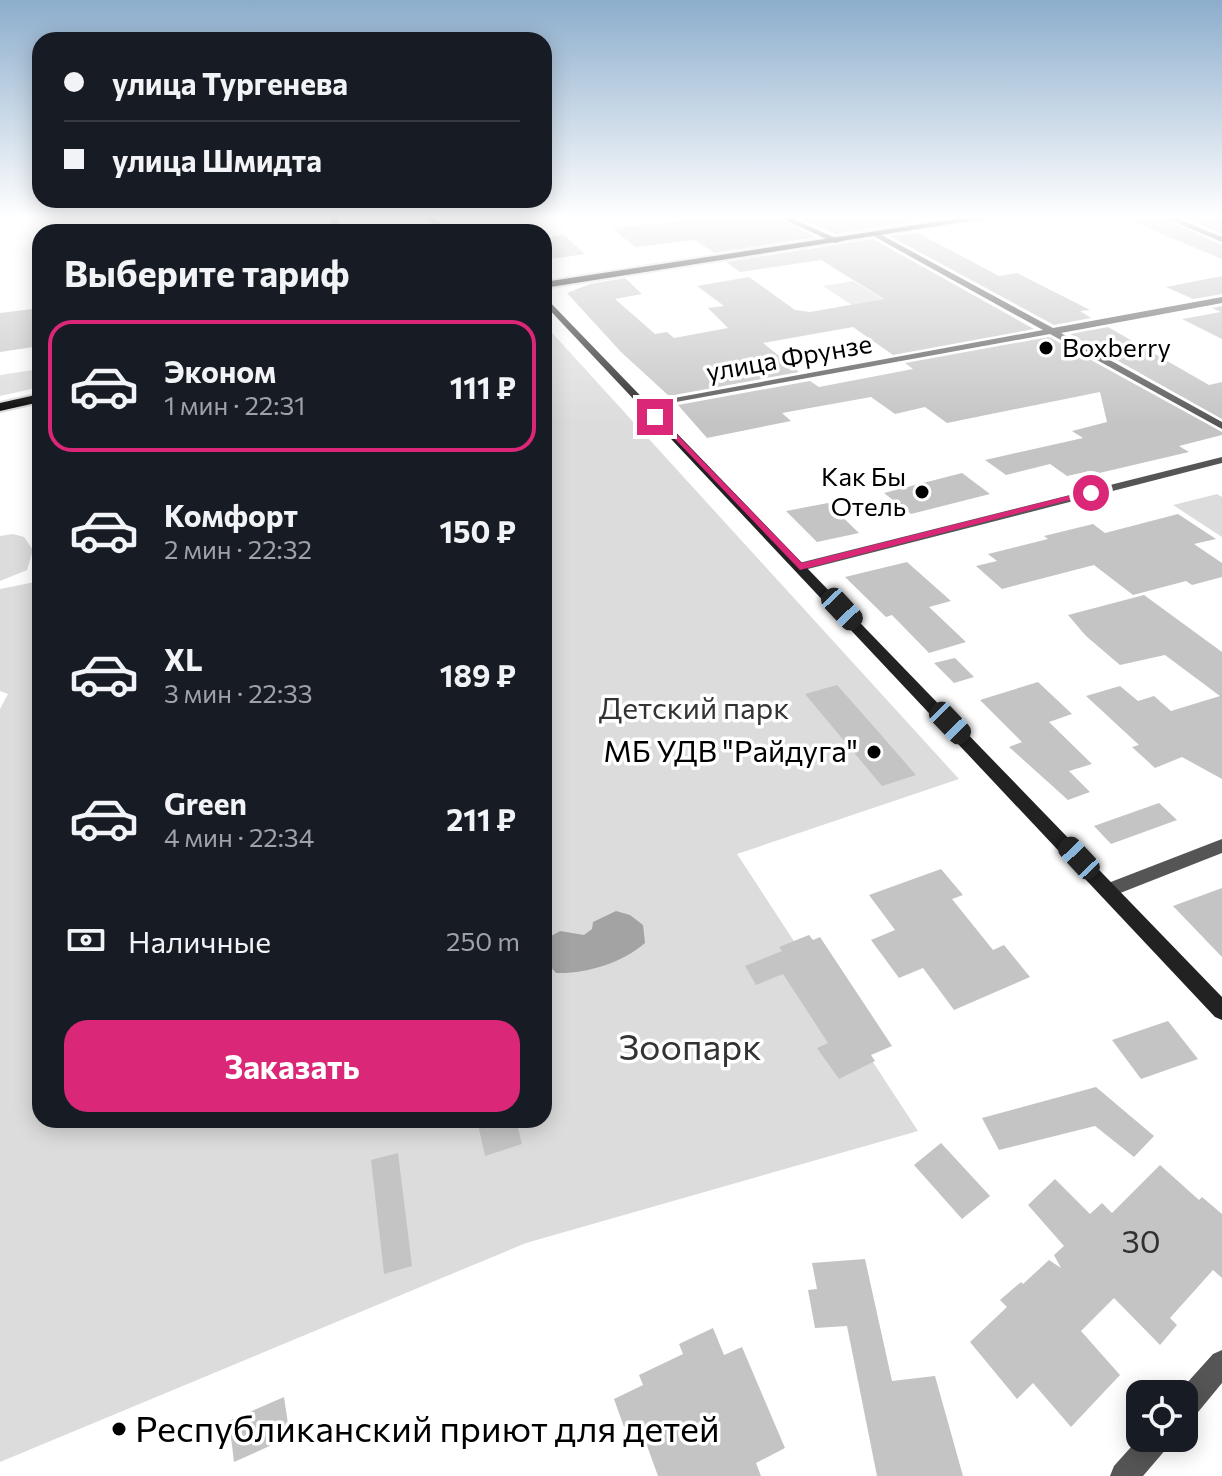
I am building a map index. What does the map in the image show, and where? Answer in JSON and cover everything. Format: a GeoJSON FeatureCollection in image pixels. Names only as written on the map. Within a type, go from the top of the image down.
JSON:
{"type":"FeatureCollection","features":[{"type":"Feature","properties":{"kind":"main road"},"geometry":{"type":"LineString","coordinates":[[552,307],[1222,1011]]}},
{"type":"Feature","properties":{"kind":"main road"},"geometry":{"type":"LineString","coordinates":[[0,407],[32,400]]}},
{"type":"Feature","properties":{"kind":"street"},"geometry":{"type":"LineString","coordinates":[[972,287],[1222,426]]}},
{"type":"Feature","properties":{"kind":"street","name":"улица Фрунзе"},"geometry":{"type":"LineString","coordinates":[[647,406],[1222,300]]}},
{"type":"Feature","properties":{"kind":"street"},"geometry":{"type":"LineString","coordinates":[[800,567],[1222,460]]}},
{"type":"Feature","properties":{"kind":"street"},"geometry":{"type":"LineString","coordinates":[[1110,890],[1222,846]]}},
{"type":"Feature","properties":{"kind":"street"},"geometry":{"type":"LineString","coordinates":[[1198,1391],[1222,1363]]}},
{"type":"Feature","properties":{"kind":"street"},"geometry":{"type":"LineString","coordinates":[[1124,1476],[1145,1452]]}},
{"type":"Feature","properties":{"kind":"green space"},"geometry":{"type":"Polygon","coordinates":[[[824,287],[863,287],[883,299],[852,305],[824,287]]]}},
{"type":"Feature","properties":{"kind":"green space","name":"Детский парк"},"geometry":{"type":"Polygon","coordinates":[[[552,333],[959,779],[737,854],[918,1131],[526,1243],[0,1462],[0,709],[8,694],[0,691],[0,589],[32,583],[32,1128],[552,1128],[552,333]]]}},
{"type":"Feature","properties":{"kind":"green space"},"geometry":{"type":"Polygon","coordinates":[[[32,370],[32,389],[0,396],[0,375],[32,370]]]}},
{"type":"Feature","properties":{"kind":"green space"},"geometry":{"type":"Polygon","coordinates":[[[1217,494],[1222,497],[1222,537],[1173,505],[1217,494]]]}},
{"type":"Feature","properties":{"kind":"green space"},"geometry":{"type":"Polygon","coordinates":[[[13,534],[24,537],[32,553],[27,570],[0,581],[0,536],[13,534]]]}},
{"type":"Feature","properties":{"kind":"shaded area"},"geometry":{"type":"Polygon","coordinates":[[[616,911],[630,915],[643,925],[645,943],[615,962],[579,972],[556,973],[552,969],[552,936],[560,931],[584,935],[592,929],[593,922],[616,911]]]}},
{"type":"Feature","properties":{"kind":"building"},"geometry":{"type":"Polygon","coordinates":[[[583,287],[634,287],[642,294],[615,299],[655,334],[667,332],[674,338],[728,328],[708,308],[724,306],[698,287],[763,287],[795,310],[810,312],[884,299],[864,287],[959,287],[1034,329],[893,355],[853,327],[763,343],[799,372],[669,396],[621,352],[567,293],[583,287]]]}},
{"type":"Feature","properties":{"kind":"building"},"geometry":{"type":"Polygon","coordinates":[[[984,287],[1044,287],[1090,310],[1080,311],[1091,318],[1054,325],[984,287]]]}},
{"type":"Feature","properties":{"kind":"building"},"geometry":{"type":"Polygon","coordinates":[[[1166,287],[1222,287],[1222,294],[1193,299],[1166,287]]]}},
{"type":"Feature","properties":{"kind":"building"},"geometry":{"type":"Polygon","coordinates":[[[1222,306],[1222,339],[1182,319],[1221,312],[1212,308],[1222,306]]]}},
{"type":"Feature","properties":{"kind":"building"},"geometry":{"type":"Polygon","coordinates":[[[32,309],[32,347],[0,352],[0,313],[32,309]]]}},
{"type":"Feature","properties":{"kind":"building"},"geometry":{"type":"Polygon","coordinates":[[[1108,327],[1209,385],[1222,382],[1222,419],[1070,334],[1108,327]]]}},
{"type":"Feature","properties":{"kind":"building"},"geometry":{"type":"Polygon","coordinates":[[[1049,337],[1222,432],[1222,435],[1179,446],[1189,452],[1095,474],[1090,471],[1067,476],[1050,464],[1006,475],[985,460],[1083,438],[1072,431],[1107,422],[1100,392],[947,423],[925,407],[895,414],[871,397],[782,413],[791,421],[707,438],[678,405],[810,381],[819,387],[913,369],[905,363],[1049,337]]]}},
{"type":"Feature","properties":{"kind":"building"},"geometry":{"type":"Polygon","coordinates":[[[962,473],[990,494],[911,514],[884,493],[962,473]]]}},
{"type":"Feature","properties":{"kind":"building"},"geometry":{"type":"Polygon","coordinates":[[[828,503],[859,533],[817,542],[786,511],[828,503]]]}},
{"type":"Feature","properties":{"kind":"building"},"geometry":{"type":"Polygon","coordinates":[[[1178,514],[1216,539],[1194,544],[1222,563],[1222,577],[1192,585],[1186,581],[1133,595],[1094,565],[1002,589],[976,566],[997,561],[988,554],[1048,539],[1044,536],[1093,524],[1105,533],[1178,514]]]}},
{"type":"Feature","properties":{"kind":"building"},"geometry":{"type":"Polygon","coordinates":[[[907,562],[951,601],[929,607],[966,642],[929,653],[892,615],[886,617],[845,577],[907,562]]]}},
{"type":"Feature","properties":{"kind":"building"},"geometry":{"type":"Polygon","coordinates":[[[1144,595],[1222,652],[1222,779],[1182,757],[1155,768],[1132,747],[1139,745],[1086,696],[1120,686],[1138,701],[1154,696],[1171,711],[1220,696],[1165,655],[1120,665],[1086,636],[1068,615],[1144,595]]]}},
{"type":"Feature","properties":{"kind":"building"},"geometry":{"type":"Polygon","coordinates":[[[955,658],[974,677],[954,683],[934,663],[955,658]]]}},
{"type":"Feature","properties":{"kind":"building"},"geometry":{"type":"Polygon","coordinates":[[[1038,682],[1072,714],[1049,722],[1092,764],[1069,771],[1090,792],[1068,800],[1009,747],[1022,742],[980,700],[1038,682]]]}},
{"type":"Feature","properties":{"kind":"building","name":"МБ УДВ \"Райдуга\""},"geometry":{"type":"Polygon","coordinates":[[[837,685],[916,775],[882,786],[805,694],[837,685]]]}},
{"type":"Feature","properties":{"kind":"building"},"geometry":{"type":"Polygon","coordinates":[[[1159,803],[1177,820],[1111,844],[1094,826],[1159,803]]]}},
{"type":"Feature","properties":{"kind":"building"},"geometry":{"type":"Polygon","coordinates":[[[941,869],[963,895],[952,899],[993,950],[1004,945],[1030,977],[954,1010],[923,968],[899,978],[871,940],[895,930],[869,895],[941,869]]]}},
{"type":"Feature","properties":{"kind":"building"},"geometry":{"type":"Polygon","coordinates":[[[1222,888],[1222,957],[1173,906],[1222,888]]]}},
{"type":"Feature","properties":{"kind":"building"},"geometry":{"type":"Polygon","coordinates":[[[809,935],[813,940],[820,937],[892,1046],[871,1055],[875,1061],[839,1079],[817,1048],[828,1043],[783,974],[756,985],[745,966],[782,951],[779,947],[809,935]]]}},
{"type":"Feature","properties":{"kind":"building"},"geometry":{"type":"Polygon","coordinates":[[[1168,1021],[1198,1059],[1141,1079],[1112,1040],[1168,1021]]]}},
{"type":"Feature","properties":{"kind":"building"},"geometry":{"type":"Polygon","coordinates":[[[1096,1087],[1154,1136],[1134,1157],[1095,1126],[999,1150],[982,1118],[1096,1087]]]}},
{"type":"Feature","properties":{"kind":"building"},"geometry":{"type":"Polygon","coordinates":[[[479,1128],[518,1128],[522,1144],[485,1156],[479,1128]]]}},
{"type":"Feature","properties":{"kind":"building"},"geometry":{"type":"Polygon","coordinates":[[[941,1143],[990,1196],[962,1219],[914,1165],[941,1143]]]}},
{"type":"Feature","properties":{"kind":"building"},"geometry":{"type":"Polygon","coordinates":[[[398,1153],[412,1266],[384,1274],[371,1160],[398,1153]]]}},
{"type":"Feature","properties":{"kind":"building"},"geometry":{"type":"Polygon","coordinates":[[[1160,1165],[1199,1200],[1202,1197],[1222,1214],[1222,1278],[1213,1270],[1170,1318],[1177,1325],[1160,1345],[1114,1298],[1081,1331],[1120,1375],[1071,1427],[1033,1383],[1017,1399],[970,1342],[1007,1307],[1000,1300],[1021,1282],[1023,1284],[1049,1260],[1061,1268],[1054,1255],[1064,1246],[1028,1205],[1055,1179],[1090,1214],[1102,1203],[1112,1213],[1160,1165]]]}},
{"type":"Feature","properties":{"kind":"building"},"geometry":{"type":"Polygon","coordinates":[[[865,1259],[892,1381],[935,1376],[963,1476],[877,1476],[847,1326],[815,1328],[808,1290],[817,1289],[812,1263],[865,1259]]]}},
{"type":"Feature","properties":{"kind":"building"},"geometry":{"type":"Polygon","coordinates":[[[713,1328],[724,1355],[742,1347],[785,1448],[756,1463],[761,1476],[658,1476],[638,1421],[624,1427],[614,1399],[643,1385],[639,1375],[683,1354],[679,1344],[713,1328]]]}},
{"type":"Feature","properties":{"kind":"building"},"geometry":{"type":"Polygon","coordinates":[[[284,1397],[290,1437],[234,1462],[229,1421],[284,1397]]]}},
{"type":"Feature","properties":{"kind":"place","name":"Boxberry"},"geometry":{"type":"Point","coordinates":[1046,348]}},
{"type":"Feature","properties":{"kind":"place","name":"Как Бы Отель"},"geometry":{"type":"Point","coordinates":[922,492]}},
{"type":"Feature","properties":{"kind":"place","name":"МБ УДВ \"Райдуга\""},"geometry":{"type":"Point","coordinates":[874,752]}},
{"type":"Feature","properties":{"kind":"place","name":"Республиканский приют для детей"},"geometry":{"type":"Point","coordinates":[119,1429]}},
{"type":"Feature","properties":{"kind":"route"},"geometry":{"type":"LineString","coordinates":[[655,417],[800,567],[1091,493]]}},
{"type":"Feature","properties":{"kind":"park label","name":"Зоопарк"},"geometry":{"type":"Point","coordinates":[690,1047]}}]}
